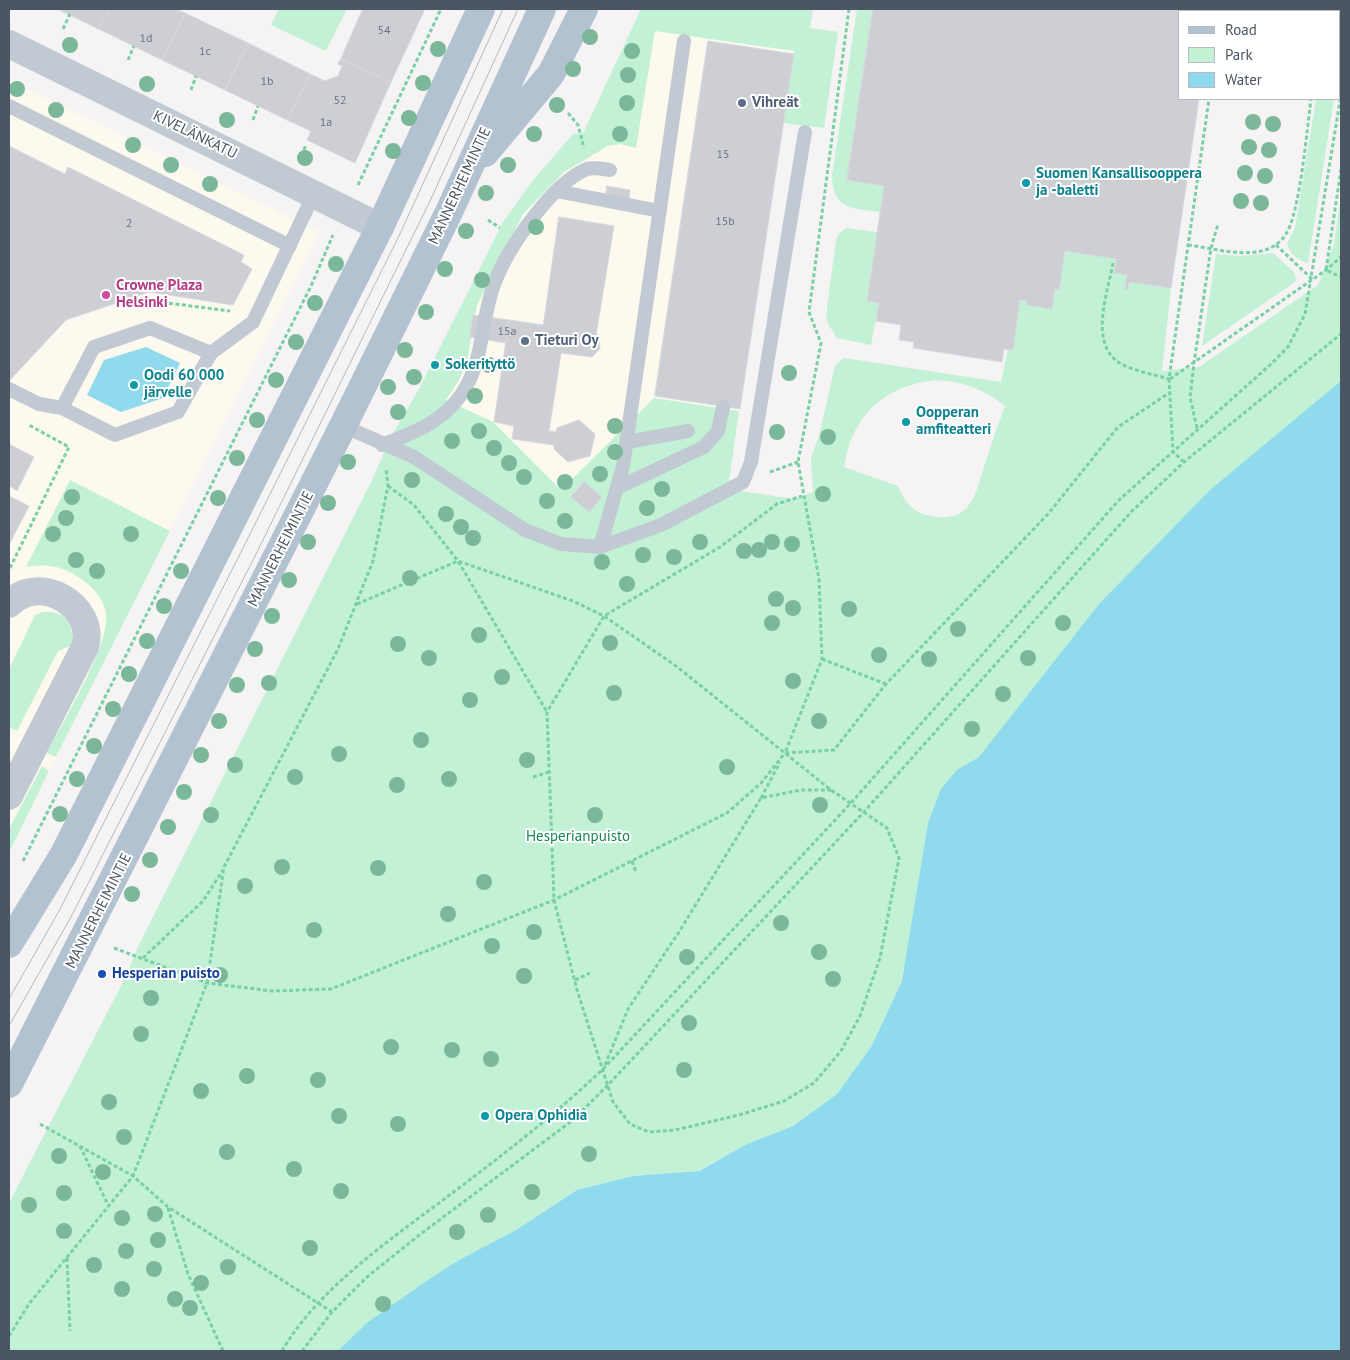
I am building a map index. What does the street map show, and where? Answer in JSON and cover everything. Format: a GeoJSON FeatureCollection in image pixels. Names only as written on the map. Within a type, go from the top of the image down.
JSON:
{"type":"FeatureCollection","features":[{"type":"Feature","properties":{"kind":"main road"},"geometry":{"type":"LineString","coordinates":[[9,944],[64,854],[380,227],[481,9]]}},
{"type":"Feature","properties":{"kind":"main road","name":"MANNERHEIMINTIE"},"geometry":{"type":"LineString","coordinates":[[9,1084],[343,426],[463,180],[542,9]]}},
{"type":"Feature","properties":{"kind":"main road"},"geometry":{"type":"LineString","coordinates":[[463,180],[551,74],[584,9]]}},
{"type":"Feature","properties":{"kind":"street","name":"KIVELÄNKATU"},"geometry":{"type":"LineString","coordinates":[[9,44],[380,227]]}},
{"type":"Feature","properties":{"kind":"street"},"geometry":{"type":"LineString","coordinates":[[9,604],[22,594],[37,591],[63,598],[79,612],[87,628],[88,637],[85,647],[9,796]]}},
{"type":"Feature","properties":{"kind":"lane"},"geometry":{"type":"LineString","coordinates":[[600,546],[617,488],[626,442],[684,41]]}},
{"type":"Feature","properties":{"kind":"lane"},"geometry":{"type":"LineString","coordinates":[[9,106],[290,246]]}},
{"type":"Feature","properties":{"kind":"lane"},"geometry":{"type":"LineString","coordinates":[[343,426],[382,445],[414,457],[525,530],[560,544],[600,546],[661,525],[743,482],[751,462],[805,132]]}},
{"type":"Feature","properties":{"kind":"lane"},"geometry":{"type":"LineString","coordinates":[[382,445],[422,429],[441,417],[461,394],[477,363],[495,283],[522,231],[556,191],[588,168],[610,170]]}},
{"type":"Feature","properties":{"kind":"lane"},"geometry":{"type":"LineString","coordinates":[[556,191],[660,211]]}},
{"type":"Feature","properties":{"kind":"lane"},"geometry":{"type":"LineString","coordinates":[[9,389],[39,404],[62,408],[115,435],[178,412],[211,353],[253,322],[314,194]]}},
{"type":"Feature","properties":{"kind":"lane"},"geometry":{"type":"LineString","coordinates":[[62,408],[94,348],[150,328],[211,353]]}},
{"type":"Feature","properties":{"kind":"lane"},"geometry":{"type":"LineString","coordinates":[[617,488],[704,447],[718,432],[723,407]]}},
{"type":"Feature","properties":{"kind":"lane"},"geometry":{"type":"LineString","coordinates":[[626,442],[688,431]]}},
{"type":"Feature","properties":{"kind":"path"},"geometry":{"type":"LineString","coordinates":[[356,188],[440,9]]}},
{"type":"Feature","properties":{"kind":"path"},"geometry":{"type":"LineString","coordinates":[[604,1068],[628,1009],[680,932],[761,798],[784,753],[822,659],[819,579],[802,496],[798,462],[821,343],[809,312],[849,9]]}},
{"type":"Feature","properties":{"kind":"path"},"geometry":{"type":"LineString","coordinates":[[63,29],[70,14]]}},
{"type":"Feature","properties":{"kind":"path"},"geometry":{"type":"LineString","coordinates":[[128,60],[134,46]]}},
{"type":"Feature","properties":{"kind":"path"},"geometry":{"type":"LineString","coordinates":[[190,90],[196,76]]}},
{"type":"Feature","properties":{"kind":"path"},"geometry":{"type":"LineString","coordinates":[[282,1351],[319,1304],[356,1267],[565,1106],[604,1068],[850,804],[1119,500],[1174,452],[1197,428],[1254,380],[1288,347],[1305,314],[1341,95]]}},
{"type":"Feature","properties":{"kind":"path"},"geometry":{"type":"LineString","coordinates":[[1184,462],[1174,452],[1169,379],[1209,100]]}},
{"type":"Feature","properties":{"kind":"path"},"geometry":{"type":"LineString","coordinates":[[1188,245],[1240,252],[1267,250],[1276,245],[1286,234],[1293,215],[1311,100]]}},
{"type":"Feature","properties":{"kind":"path"},"geometry":{"type":"LineString","coordinates":[[253,120],[258,106]]}},
{"type":"Feature","properties":{"kind":"path"},"geometry":{"type":"LineString","coordinates":[[568,113],[578,124],[588,168]]}},
{"type":"Feature","properties":{"kind":"path"},"geometry":{"type":"LineString","coordinates":[[1326,270],[1341,169]]}},
{"type":"Feature","properties":{"kind":"path"},"geometry":{"type":"LineString","coordinates":[[1197,428],[1190,397],[1211,248],[1218,224]]}},
{"type":"Feature","properties":{"kind":"path"},"geometry":{"type":"LineString","coordinates":[[22,864],[310,286],[337,228]]}},
{"type":"Feature","properties":{"kind":"path"},"geometry":{"type":"LineString","coordinates":[[1276,245],[1312,279]]}},
{"type":"Feature","properties":{"kind":"path"},"geometry":{"type":"LineString","coordinates":[[1113,263],[1104,318],[1104,342],[1106,348],[1118,362],[1169,379],[1326,270],[1341,257]]}},
{"type":"Feature","properties":{"kind":"path"},"geometry":{"type":"LineString","coordinates":[[1326,270],[1341,277]]}},
{"type":"Feature","properties":{"kind":"path"},"geometry":{"type":"LineString","coordinates":[[302,1351],[332,1312],[367,1277],[418,1236],[572,1120],[607,1086],[863,813],[1131,512],[1184,462],[1341,334]]}},
{"type":"Feature","properties":{"kind":"path"},"geometry":{"type":"LineString","coordinates":[[114,948],[207,983],[272,991],[331,989],[554,900],[727,813],[761,783],[784,753],[834,750],[886,684],[1048,514],[1118,427],[1169,393]]}},
{"type":"Feature","properties":{"kind":"path"},"geometry":{"type":"LineString","coordinates":[[142,958],[203,900],[224,867],[338,648],[358,604],[373,561],[388,486],[382,445]]}},
{"type":"Feature","properties":{"kind":"path"},"geometry":{"type":"LineString","coordinates":[[358,604],[458,561],[573,601],[604,616],[676,666],[831,790],[888,828],[899,858],[880,958],[860,1016],[841,1050],[814,1083],[784,1101],[739,1115],[675,1130],[649,1132],[630,1124],[613,1102],[607,1086],[604,1068],[575,980],[554,900],[547,712],[458,561],[414,505],[388,486]]}},
{"type":"Feature","properties":{"kind":"path"},"geometry":{"type":"LineString","coordinates":[[547,712],[604,616],[720,547],[777,504],[802,496]]}},
{"type":"Feature","properties":{"kind":"path"},"geometry":{"type":"LineString","coordinates":[[822,659],[886,684]]}},
{"type":"Feature","properties":{"kind":"path"},"geometry":{"type":"LineString","coordinates":[[533,777],[549,772]]}},
{"type":"Feature","properties":{"kind":"path"},"geometry":{"type":"LineString","coordinates":[[761,798],[801,790],[831,790]]}},
{"type":"Feature","properties":{"kind":"path"},"geometry":{"type":"LineString","coordinates":[[632,861],[636,872]]}},
{"type":"Feature","properties":{"kind":"path"},"geometry":{"type":"LineString","coordinates":[[9,1336],[29,1304],[133,1176],[207,983],[224,867]]}},
{"type":"Feature","properties":{"kind":"path"},"geometry":{"type":"LineString","coordinates":[[575,980],[590,973]]}},
{"type":"Feature","properties":{"kind":"path"},"geometry":{"type":"LineString","coordinates":[[40,1124],[133,1176],[168,1207],[332,1312]]}},
{"type":"Feature","properties":{"kind":"path"},"geometry":{"type":"LineString","coordinates":[[79,1145],[108,1205]]}},
{"type":"Feature","properties":{"kind":"path"},"geometry":{"type":"LineString","coordinates":[[168,1207],[188,1274],[223,1351]]}},
{"type":"Feature","properties":{"kind":"path"},"geometry":{"type":"LineString","coordinates":[[67,1258],[70,1331]]}},
{"type":"Feature","properties":{"kind":"shaded area"},"geometry":{"type":"Polygon","coordinates":[[[632,27],[794,51],[740,409],[739,411],[654,399],[561,490],[493,422],[433,394],[523,214],[564,172],[632,27]]]}},
{"type":"Feature","properties":{"kind":"shaded area"},"geometry":{"type":"Polygon","coordinates":[[[9,80],[319,232],[9,853],[9,80]]]}},
{"type":"Feature","properties":{"kind":"green space"},"geometry":{"type":"Polygon","coordinates":[[[279,9],[347,9],[326,51],[271,25],[279,9]]]}},
{"type":"Feature","properties":{"kind":"green space","name":"Hesperianpuisto"},"geometry":{"type":"Polygon","coordinates":[[[641,9],[813,9],[810,28],[838,32],[824,128],[784,123],[794,51],[655,31],[636,148],[620,144],[608,146],[564,172],[523,214],[477,305],[467,362],[459,380],[446,400],[493,422],[561,490],[654,398],[739,411],[728,489],[794,499],[813,492],[811,458],[819,436],[835,366],[844,358],[1001,382],[1008,349],[1013,350],[1020,300],[1027,301],[1026,305],[1055,289],[1059,290],[1065,251],[1116,259],[1114,273],[1127,275],[1125,290],[1128,290],[1129,282],[1171,288],[1162,371],[1199,367],[1318,285],[1334,244],[1341,194],[1341,422],[904,968],[902,981],[871,1047],[837,1094],[793,1126],[747,1144],[698,1171],[633,1176],[577,1190],[516,1230],[459,1260],[400,1351],[9,1351],[9,1203],[125,978],[138,947],[372,480],[391,437],[420,387],[503,222],[530,184],[573,134],[583,133],[641,9]],[[935,380],[916,383],[900,389],[885,397],[873,407],[854,433],[844,467],[898,486],[903,497],[914,509],[930,516],[944,517],[963,511],[970,504],[1005,406],[989,395],[972,387],[954,382],[935,380]]]}},
{"type":"Feature","properties":{"kind":"green space"},"geometry":{"type":"Polygon","coordinates":[[[857,9],[873,9],[847,180],[884,186],[880,212],[853,208],[846,205],[840,201],[833,187],[832,176],[857,9]]]}},
{"type":"Feature","properties":{"kind":"green space"},"geometry":{"type":"Polygon","coordinates":[[[1316,100],[1334,100],[1308,263],[1294,256],[1287,243],[1295,228],[1316,100]]]}},
{"type":"Feature","properties":{"kind":"green space"},"geometry":{"type":"Polygon","coordinates":[[[846,228],[877,232],[867,300],[879,303],[871,345],[837,338],[828,324],[826,316],[836,240],[839,234],[846,228]]]}},
{"type":"Feature","properties":{"kind":"green space"},"geometry":{"type":"Polygon","coordinates":[[[1273,253],[1293,271],[1296,278],[1295,282],[1202,346],[1216,254],[1240,256],[1273,253]]]}},
{"type":"Feature","properties":{"kind":"green space"},"geometry":{"type":"Polygon","coordinates":[[[70,480],[170,531],[56,757],[47,753],[93,664],[101,645],[106,615],[104,605],[96,592],[71,572],[50,566],[26,567],[70,480]]]}},
{"type":"Feature","properties":{"kind":"green space"},"geometry":{"type":"Polygon","coordinates":[[[42,612],[57,613],[66,620],[71,630],[72,645],[58,651],[17,731],[9,727],[9,669],[35,615],[42,612]]]}},
{"type":"Feature","properties":{"kind":"green space"},"geometry":{"type":"Polygon","coordinates":[[[42,766],[49,771],[9,853],[9,829],[42,766]]]}},
{"type":"Feature","properties":{"kind":"water"},"geometry":{"type":"Polygon","coordinates":[[[146,347],[180,363],[163,398],[121,412],[87,395],[104,360],[146,347]]]}},
{"type":"Feature","properties":{"kind":"water"},"geometry":{"type":"Polygon","coordinates":[[[1341,381],[1341,1351],[338,1351],[368,1322],[428,1280],[459,1260],[516,1230],[577,1190],[633,1176],[699,1171],[747,1144],[793,1126],[837,1094],[871,1047],[902,981],[928,823],[941,789],[957,770],[979,757],[1100,603],[1210,490],[1341,381]]]}},
{"type":"Feature","properties":{"kind":"building"},"geometry":{"type":"Polygon","coordinates":[[[58,9],[109,9],[99,29],[58,9]]]}},
{"type":"Feature","properties":{"kind":"building"},"geometry":{"type":"Polygon","coordinates":[[[109,9],[176,9],[185,13],[162,60],[99,29],[109,9]]]}},
{"type":"Feature","properties":{"kind":"building"},"geometry":{"type":"Polygon","coordinates":[[[363,9],[425,9],[391,82],[341,59],[363,9]]]}},
{"type":"Feature","properties":{"kind":"building","name":"Suomen Kansallisooppera ja -baletti"},"geometry":{"type":"Polygon","coordinates":[[[873,9],[1212,9],[1178,10],[1178,100],[1199,100],[1171,288],[1129,282],[1128,290],[1125,290],[1127,275],[1114,273],[1116,259],[1065,251],[1059,290],[1055,289],[1052,309],[1026,305],[1027,301],[1020,300],[1013,350],[1004,349],[1002,362],[913,348],[914,342],[899,340],[901,325],[876,321],[879,303],[867,301],[884,186],[847,180],[873,9]]]}},
{"type":"Feature","properties":{"kind":"building"},"geometry":{"type":"Polygon","coordinates":[[[185,13],[248,43],[225,90],[162,60],[185,13]]]}},
{"type":"Feature","properties":{"kind":"building"},"geometry":{"type":"Polygon","coordinates":[[[708,41],[794,54],[740,409],[655,396],[708,41]]]}},
{"type":"Feature","properties":{"kind":"building"},"geometry":{"type":"Polygon","coordinates":[[[248,43],[310,74],[287,120],[225,90],[248,43]]]}},
{"type":"Feature","properties":{"kind":"building"},"geometry":{"type":"Polygon","coordinates":[[[341,59],[391,82],[355,163],[307,140],[311,131],[287,120],[310,74],[325,81],[338,76],[342,66],[338,64],[341,59]]]}},
{"type":"Feature","properties":{"kind":"building"},"geometry":{"type":"Polygon","coordinates":[[[9,146],[65,174],[68,167],[244,255],[241,262],[252,269],[233,305],[149,292],[66,320],[9,381],[9,146]]]}},
{"type":"Feature","properties":{"kind":"building"},"geometry":{"type":"Polygon","coordinates":[[[607,186],[630,190],[629,200],[606,196],[607,186]]]}},
{"type":"Feature","properties":{"kind":"building"},"geometry":{"type":"Polygon","coordinates":[[[559,217],[614,226],[596,335],[599,335],[600,349],[592,357],[561,353],[549,431],[556,432],[557,428],[579,420],[595,434],[590,456],[568,462],[554,449],[554,445],[512,439],[514,426],[494,422],[509,320],[543,325],[559,217]]]}},
{"type":"Feature","properties":{"kind":"building"},"geometry":{"type":"Polygon","coordinates":[[[473,315],[509,320],[506,343],[470,337],[473,315]]]}},
{"type":"Feature","properties":{"kind":"building"},"geometry":{"type":"Polygon","coordinates":[[[9,444],[34,457],[17,491],[10,486],[9,488],[9,444]]]}},
{"type":"Feature","properties":{"kind":"building"},"geometry":{"type":"Polygon","coordinates":[[[584,482],[602,497],[589,512],[571,497],[584,482]]]}},
{"type":"Feature","properties":{"kind":"building"},"geometry":{"type":"Polygon","coordinates":[[[9,496],[29,506],[9,545],[9,496]]]}},
{"type":"Feature","properties":{"kind":"tram line"},"geometry":{"type":"LineString","coordinates":[[9,999],[59,911],[399,236],[503,9]]}},
{"type":"Feature","properties":{"kind":"tram line"},"geometry":{"type":"LineString","coordinates":[[9,1026],[71,917],[254,558],[429,203],[518,9]]}},
{"type":"Feature","properties":{"kind":"place","name":"Vihreät"},"geometry":{"type":"Point","coordinates":[742,103]}},
{"type":"Feature","properties":{"kind":"place","name":"Suomen Kansallisooppera ja -baletti"},"geometry":{"type":"Point","coordinates":[1026,183]}},
{"type":"Feature","properties":{"kind":"place","name":"Crowne Plaza Helsinki"},"geometry":{"type":"Point","coordinates":[106,295]}},
{"type":"Feature","properties":{"kind":"place","name":"Tieturi Oy"},"geometry":{"type":"Point","coordinates":[525,341]}},
{"type":"Feature","properties":{"kind":"place","name":"Sokerityttö"},"geometry":{"type":"Point","coordinates":[435,365]}},
{"type":"Feature","properties":{"kind":"place","name":"Oodi 60 000 järvelle"},"geometry":{"type":"Point","coordinates":[134,385]}},
{"type":"Feature","properties":{"kind":"place","name":"Oopperan amfiteatteri"},"geometry":{"type":"Point","coordinates":[906,422]}},
{"type":"Feature","properties":{"kind":"place","name":"Hesperian puisto"},"geometry":{"type":"Point","coordinates":[102,974]}},
{"type":"Feature","properties":{"kind":"place","name":"Opera Ophidia"},"geometry":{"type":"Point","coordinates":[485,1116]}}]}
